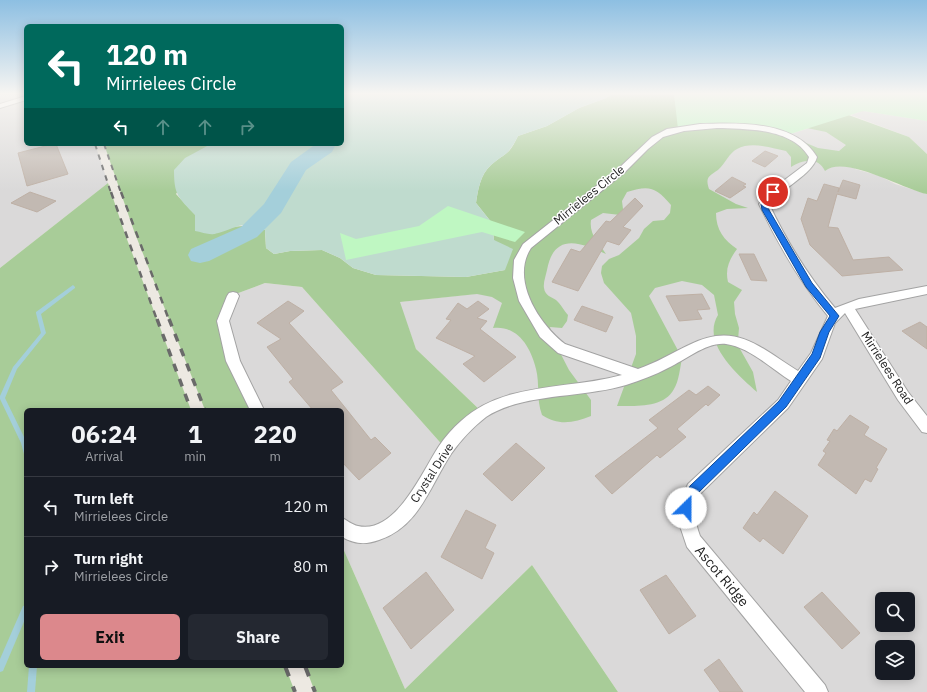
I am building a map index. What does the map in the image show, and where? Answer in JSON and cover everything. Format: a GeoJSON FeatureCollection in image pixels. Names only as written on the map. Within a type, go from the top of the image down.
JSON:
{"type":"FeatureCollection","features":[{"type":"Feature","properties":{"kind":"street","name":"Mirrielees Circle"},"geometry":{"type":"LineString","coordinates":[[639,375],[561,348],[549,339],[540,328],[526,302],[518,280],[518,268],[522,253],[527,246],[623,169],[657,137],[668,131],[683,128],[702,127],[762,128],[787,135],[810,151],[813,157],[811,164],[773,192],[764,204],[779,236],[809,285],[835,316]]}},
{"type":"Feature","properties":{"kind":"street","name":"Ascot Ridge"},"geometry":{"type":"LineString","coordinates":[[818,692],[693,541],[687,523],[686,508],[694,489],[783,404],[817,355],[824,332],[830,321],[840,310],[859,303],[927,290]]}},
{"type":"Feature","properties":{"kind":"street"},"geometry":{"type":"LineString","coordinates":[[233,296],[223,320],[233,360],[256,408]]}},
{"type":"Feature","properties":{"kind":"street","name":"Mirrielees Road"},"geometry":{"type":"LineString","coordinates":[[848,307],[903,396],[927,427]]}},
{"type":"Feature","properties":{"kind":"street"},"geometry":{"type":"LineString","coordinates":[[639,375],[692,349],[725,339],[744,345],[799,379]]}},
{"type":"Feature","properties":{"kind":"street","name":"Crystal Drive"},"geometry":{"type":"LineString","coordinates":[[344,528],[350,534],[361,536],[378,533],[400,520],[410,507],[446,449],[469,423],[482,412],[506,400],[612,383],[639,375]]}},
{"type":"Feature","properties":{"kind":"shaded area"},"geometry":{"type":"Polygon","coordinates":[[[0,126],[24,126],[24,146],[96,146],[108,183],[0,268],[0,126]]]}},
{"type":"Feature","properties":{"kind":"shaded area"},"geometry":{"type":"Polygon","coordinates":[[[881,126],[927,126],[927,154],[909,137],[881,126]]]}},
{"type":"Feature","properties":{"kind":"shaded area"},"geometry":{"type":"Polygon","coordinates":[[[810,128],[826,132],[846,144],[855,169],[880,176],[895,184],[927,194],[927,692],[618,692],[532,565],[405,689],[344,551],[344,408],[256,408],[227,339],[229,303],[233,295],[265,283],[302,287],[446,449],[482,412],[416,349],[399,302],[521,289],[623,169],[787,135],[810,128]]]}},
{"type":"Feature","properties":{"kind":"green space"},"geometry":{"type":"Polygon","coordinates":[[[344,126],[546,126],[518,136],[509,151],[491,165],[484,173],[480,183],[476,203],[492,223],[494,240],[513,249],[505,270],[466,277],[376,275],[353,268],[340,258],[322,250],[290,251],[274,254],[266,248],[265,230],[250,225],[239,226],[212,234],[195,231],[195,215],[178,195],[175,185],[174,170],[185,158],[207,146],[344,146],[344,126]]]}},
{"type":"Feature","properties":{"kind":"green space"},"geometry":{"type":"Polygon","coordinates":[[[546,126],[880,126],[909,137],[927,154],[927,194],[859,169],[834,167],[825,171],[822,166],[814,161],[805,161],[791,167],[791,157],[786,151],[755,145],[743,147],[734,151],[718,170],[710,175],[707,182],[709,189],[736,204],[748,208],[727,209],[716,213],[716,219],[717,225],[722,234],[728,242],[737,249],[728,265],[727,277],[728,282],[742,290],[734,302],[735,314],[739,328],[738,340],[740,349],[753,372],[757,392],[731,367],[718,347],[714,336],[714,326],[718,315],[714,295],[702,285],[682,281],[655,288],[649,296],[682,358],[676,386],[664,400],[657,403],[641,406],[617,406],[636,354],[636,336],[631,313],[604,283],[601,273],[602,266],[609,259],[619,255],[639,238],[644,229],[653,221],[664,220],[670,213],[671,205],[666,199],[656,191],[647,188],[627,192],[622,201],[623,209],[629,216],[603,213],[591,220],[591,230],[597,242],[606,254],[587,246],[569,243],[562,245],[550,258],[545,279],[545,291],[549,296],[558,302],[568,315],[567,321],[562,328],[550,327],[553,339],[569,370],[591,400],[591,416],[572,422],[560,422],[554,421],[542,415],[539,403],[537,375],[531,353],[522,340],[510,330],[493,328],[502,303],[492,297],[477,294],[400,302],[416,349],[482,412],[446,449],[302,287],[265,283],[233,295],[223,321],[256,408],[204,408],[134,231],[105,146],[208,146],[205,148],[176,194],[213,234],[232,227],[254,225],[265,230],[266,248],[274,254],[290,251],[322,250],[340,258],[353,268],[376,275],[466,277],[505,270],[494,240],[492,223],[476,203],[480,183],[484,173],[491,165],[509,151],[518,136],[546,126]],[[802,127],[787,135],[818,148],[839,151],[846,145],[826,132],[802,127]]]}},
{"type":"Feature","properties":{"kind":"green space"},"geometry":{"type":"Polygon","coordinates":[[[678,126],[815,126],[787,135],[761,129],[733,127],[678,129],[678,126]]]}},
{"type":"Feature","properties":{"kind":"green space"},"geometry":{"type":"Polygon","coordinates":[[[108,183],[125,234],[190,408],[24,408],[24,668],[286,668],[295,692],[0,692],[0,268],[108,183]]]}},
{"type":"Feature","properties":{"kind":"green space"},"geometry":{"type":"Polygon","coordinates":[[[448,206],[525,232],[515,242],[482,232],[346,260],[340,233],[356,239],[419,226],[448,206]]]}},
{"type":"Feature","properties":{"kind":"green space"},"geometry":{"type":"Polygon","coordinates":[[[344,551],[405,689],[532,565],[618,692],[315,692],[306,668],[344,668],[344,551]]]}},
{"type":"Feature","properties":{"kind":"building"},"geometry":{"type":"Polygon","coordinates":[[[45,146],[57,146],[68,174],[27,186],[18,153],[45,146]]]}},
{"type":"Feature","properties":{"kind":"building"},"geometry":{"type":"Polygon","coordinates":[[[765,151],[778,156],[765,167],[752,161],[765,151]]]}},
{"type":"Feature","properties":{"kind":"building"},"geometry":{"type":"Polygon","coordinates":[[[732,177],[746,184],[743,186],[746,187],[730,198],[715,191],[732,177]]]}},
{"type":"Feature","properties":{"kind":"building"},"geometry":{"type":"Polygon","coordinates":[[[843,180],[860,185],[856,199],[837,194],[828,227],[838,228],[853,260],[889,257],[903,270],[842,276],[810,245],[801,219],[808,198],[817,201],[824,184],[839,188],[838,192],[843,180]]]}},
{"type":"Feature","properties":{"kind":"building"},"geometry":{"type":"Polygon","coordinates":[[[30,192],[56,201],[37,212],[11,203],[30,192]]]}},
{"type":"Feature","properties":{"kind":"building"},"geometry":{"type":"Polygon","coordinates":[[[635,198],[643,206],[623,227],[631,230],[619,245],[607,241],[578,291],[552,282],[571,249],[580,252],[606,221],[610,222],[635,198]]]}},
{"type":"Feature","properties":{"kind":"building"},"geometry":{"type":"Polygon","coordinates":[[[739,254],[754,254],[767,281],[751,280],[739,254]]]}},
{"type":"Feature","properties":{"kind":"building"},"geometry":{"type":"Polygon","coordinates":[[[702,294],[710,309],[697,310],[702,319],[679,321],[666,296],[702,294]]]}},
{"type":"Feature","properties":{"kind":"building"},"geometry":{"type":"Polygon","coordinates":[[[288,301],[304,311],[289,323],[343,382],[331,390],[371,440],[375,437],[391,453],[359,480],[344,464],[344,408],[311,408],[289,382],[293,379],[267,347],[281,339],[257,323],[288,301]]]}},
{"type":"Feature","properties":{"kind":"building"},"geometry":{"type":"Polygon","coordinates":[[[478,301],[489,309],[477,318],[487,321],[480,329],[516,357],[484,382],[463,364],[475,356],[436,338],[451,320],[446,319],[458,303],[467,309],[478,301]]]}},
{"type":"Feature","properties":{"kind":"building"},"geometry":{"type":"Polygon","coordinates":[[[582,306],[613,317],[606,332],[574,320],[582,306]]]}},
{"type":"Feature","properties":{"kind":"building"},"geometry":{"type":"Polygon","coordinates":[[[920,322],[927,327],[927,349],[902,331],[920,322]]]}},
{"type":"Feature","properties":{"kind":"building"},"geometry":{"type":"Polygon","coordinates":[[[708,386],[720,395],[708,406],[706,404],[677,429],[686,437],[660,458],[657,455],[612,494],[595,476],[658,428],[649,420],[689,390],[696,395],[708,386]]]}},
{"type":"Feature","properties":{"kind":"building"},"geometry":{"type":"Polygon","coordinates":[[[850,415],[869,427],[864,435],[887,449],[876,468],[878,469],[871,482],[865,479],[856,494],[818,465],[826,453],[823,451],[830,441],[827,440],[834,429],[837,431],[850,415]]]}},
{"type":"Feature","properties":{"kind":"building"},"geometry":{"type":"Polygon","coordinates":[[[516,443],[545,468],[512,501],[483,474],[516,443]]]}},
{"type":"Feature","properties":{"kind":"building"},"geometry":{"type":"Polygon","coordinates":[[[775,491],[808,516],[783,554],[763,538],[760,542],[743,528],[754,512],[757,515],[775,491]]]}},
{"type":"Feature","properties":{"kind":"building"},"geometry":{"type":"Polygon","coordinates":[[[466,510],[496,525],[485,548],[494,553],[482,579],[441,557],[466,510]]]}},
{"type":"Feature","properties":{"kind":"building"},"geometry":{"type":"Polygon","coordinates":[[[426,572],[454,610],[411,649],[383,608],[426,572]]]}},
{"type":"Feature","properties":{"kind":"building"},"geometry":{"type":"Polygon","coordinates":[[[666,575],[696,616],[669,634],[640,590],[666,575]]]}},
{"type":"Feature","properties":{"kind":"building"},"geometry":{"type":"Polygon","coordinates":[[[822,592],[860,633],[842,649],[804,607],[822,592]]]}},
{"type":"Feature","properties":{"kind":"building"},"geometry":{"type":"Polygon","coordinates":[[[719,659],[743,692],[720,692],[704,670],[719,659]]]}},
{"type":"Feature","properties":{"kind":"waterway"},"geometry":{"type":"LineString","coordinates":[[200,255],[249,232],[273,208],[298,166],[325,148],[326,146]]}},
{"type":"Feature","properties":{"kind":"waterway"},"geometry":{"type":"LineString","coordinates":[[24,443],[2,398],[15,368],[44,333],[38,313],[73,287]]}},
{"type":"Feature","properties":{"kind":"waterway"},"geometry":{"type":"LineString","coordinates":[[0,668],[24,614]]}},
{"type":"Feature","properties":{"kind":"waterway"},"geometry":{"type":"LineString","coordinates":[[31,692],[33,668]]}},
{"type":"Feature","properties":{"kind":"railway"},"geometry":{"type":"LineString","coordinates":[[96,146],[111,193]]}},
{"type":"Feature","properties":{"kind":"railway"},"geometry":{"type":"LineString","coordinates":[[105,146],[121,193]]}},
{"type":"Feature","properties":{"kind":"railway"},"geometry":{"type":"LineString","coordinates":[[111,192],[157,320]]}},
{"type":"Feature","properties":{"kind":"railway"},"geometry":{"type":"LineString","coordinates":[[121,192],[169,320]]}},
{"type":"Feature","properties":{"kind":"railway"},"geometry":{"type":"LineString","coordinates":[[157,319],[190,408]]}},
{"type":"Feature","properties":{"kind":"railway"},"geometry":{"type":"LineString","coordinates":[[169,319],[204,408]]}},
{"type":"Feature","properties":{"kind":"railway"},"geometry":{"type":"LineString","coordinates":[[286,668],[295,692]]}},
{"type":"Feature","properties":{"kind":"railway"},"geometry":{"type":"LineString","coordinates":[[306,668],[315,692]]}},
{"type":"Feature","properties":{"kind":"route"},"geometry":{"type":"LineString","coordinates":[[686,508],[694,489],[783,404],[817,355],[824,332],[830,321],[835,316],[809,285],[779,236],[764,204],[773,192]]}}]}
